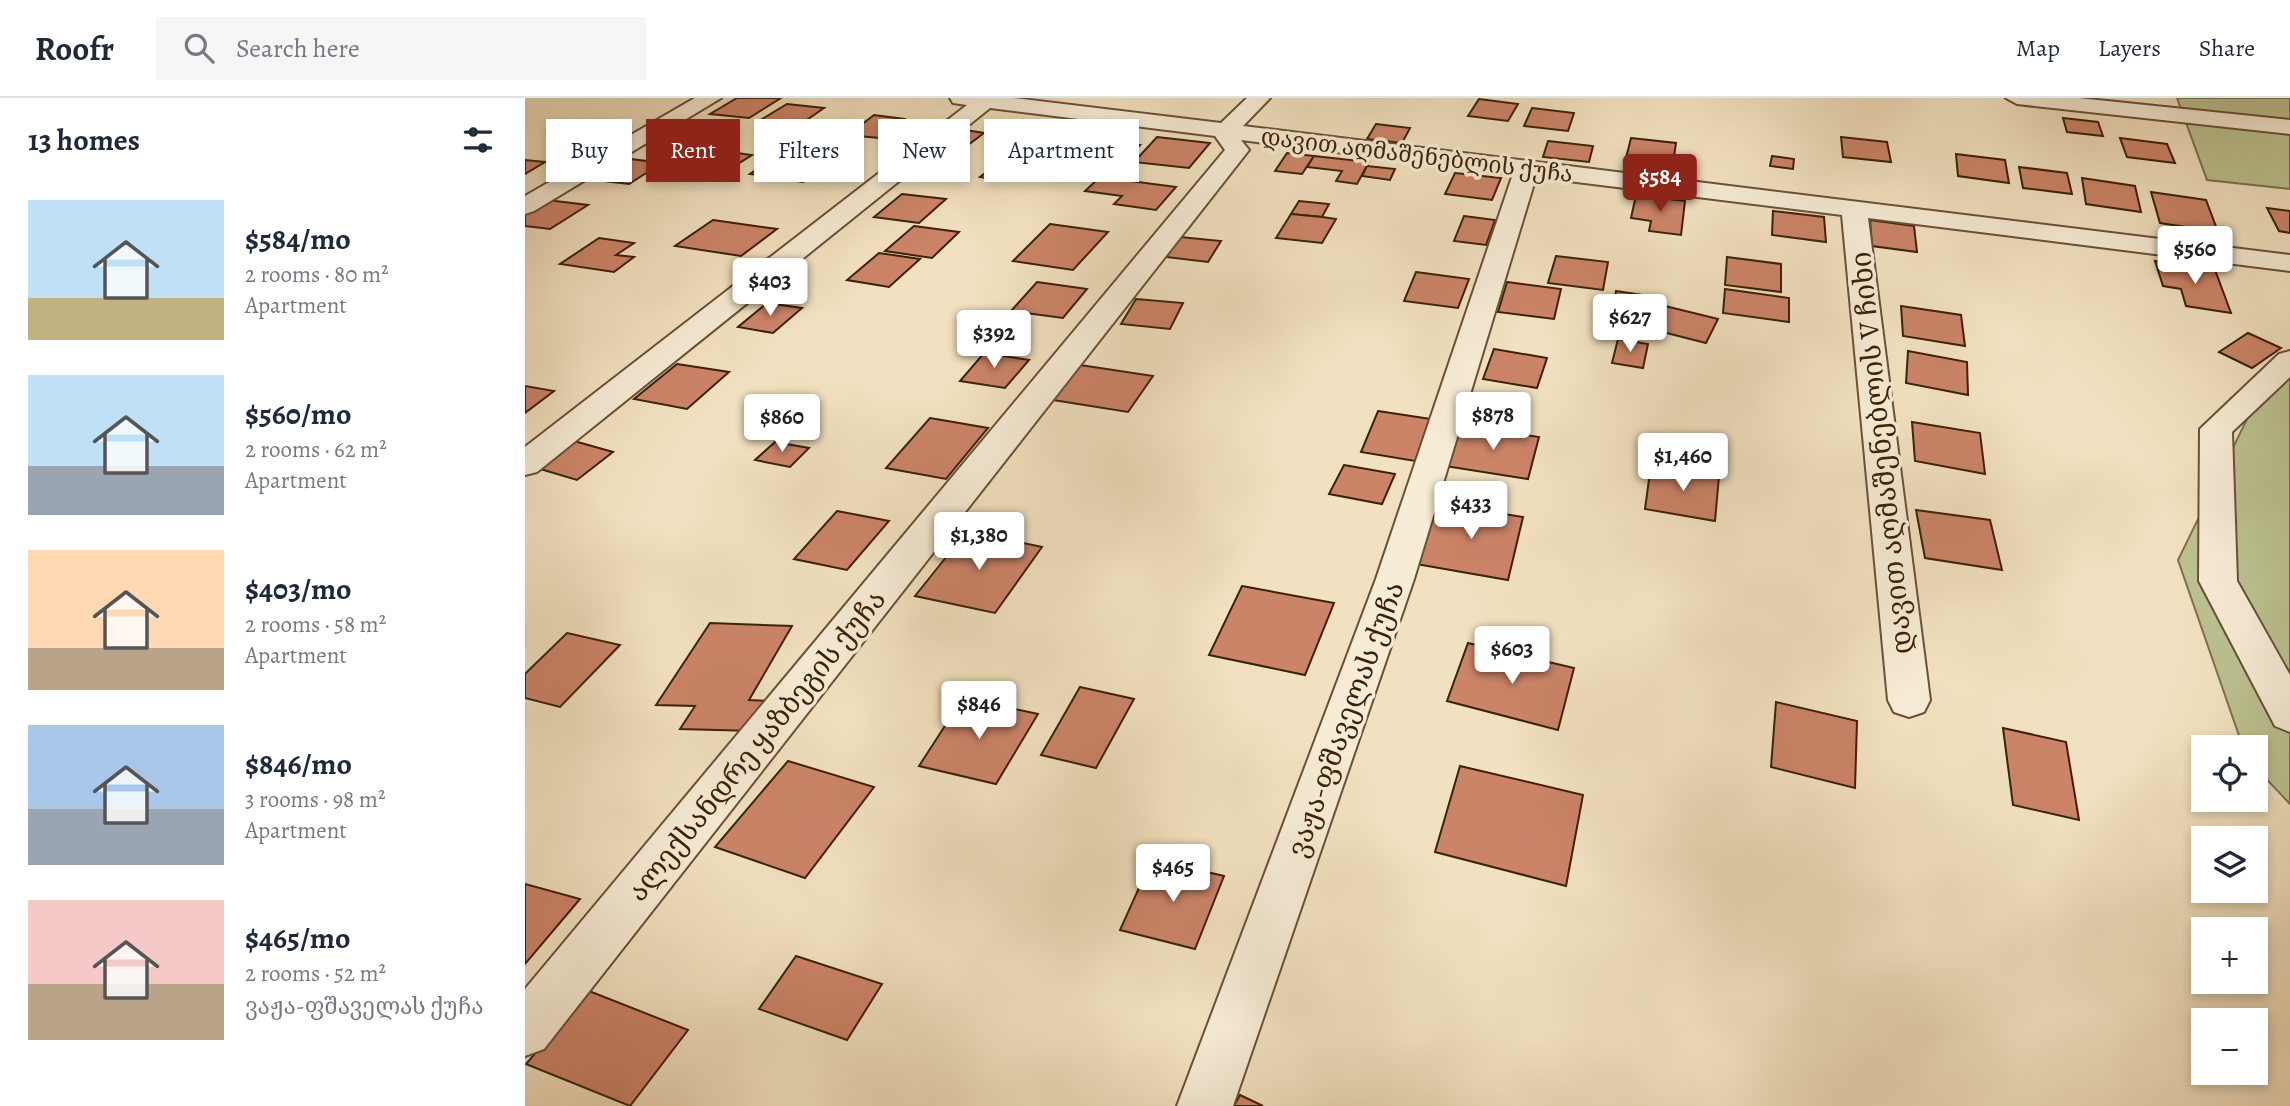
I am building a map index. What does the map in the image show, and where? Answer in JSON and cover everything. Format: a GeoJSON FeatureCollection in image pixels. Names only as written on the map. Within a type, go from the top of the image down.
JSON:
{"type":"FeatureCollection","features":[{"type":"Feature","properties":{"kind":"street"},"geometry":{"type":"LineString","coordinates":[[525,206],[710,98]]}},
{"type":"Feature","properties":{"kind":"street"},"geometry":{"type":"LineString","coordinates":[[1224,133],[1259,98]]}},
{"type":"Feature","properties":{"kind":"street"},"geometry":{"type":"LineString","coordinates":[[2017,98],[2290,127]]}},
{"type":"Feature","properties":{"kind":"street"},"geometry":{"type":"LineString","coordinates":[[525,464],[973,100]]}},
{"type":"Feature","properties":{"kind":"street","name":"დავით აღმაშენებლის ქუჩა"},"geometry":{"type":"LineString","coordinates":[[973,100],[2290,263]]}},
{"type":"Feature","properties":{"kind":"street","name":"ალექსანდრე ყაზბეგის ქუჩა"},"geometry":{"type":"LineString","coordinates":[[525,1030],[1237,150],[1224,133]]}},
{"type":"Feature","properties":{"kind":"street","name":"ვაჟა-ფშაველას ქუჩა"},"geometry":{"type":"LineString","coordinates":[[1205,1106],[1395,579],[1527,168]]}},
{"type":"Feature","properties":{"kind":"street","name":"დავით აღმაშენებლის V ჩიხი"},"geometry":{"type":"LineString","coordinates":[[1854,207],[1909,700]]}},
{"type":"Feature","properties":{"kind":"street"},"geometry":{"type":"LineString","coordinates":[[2290,360],[2216,429],[2218,581],[2290,714]]}},
{"type":"Feature","properties":{"kind":"green space"},"geometry":{"type":"Polygon","coordinates":[[[2177,98],[2290,98],[2290,189],[2207,180],[2177,98]]]}},
{"type":"Feature","properties":{"kind":"green space"},"geometry":{"type":"Polygon","coordinates":[[[2290,375],[2290,804],[2268,781],[2268,735],[2239,735],[2178,560],[2247,419],[2290,375]]]}},
{"type":"Feature","properties":{"kind":"building"},"geometry":{"type":"Polygon","coordinates":[[[737,98],[781,98],[749,118],[710,114],[737,98]]]}},
{"type":"Feature","properties":{"kind":"building"},"geometry":{"type":"Polygon","coordinates":[[[1479,99],[1518,104],[1508,121],[1468,116],[1479,99]]]}},
{"type":"Feature","properties":{"kind":"building"},"geometry":{"type":"Polygon","coordinates":[[[787,104],[824,108],[808,119],[762,119],[787,104]]]}},
{"type":"Feature","properties":{"kind":"building"},"geometry":{"type":"Polygon","coordinates":[[[1532,108],[1574,113],[1568,131],[1524,126],[1532,108]]]}},
{"type":"Feature","properties":{"kind":"building"},"geometry":{"type":"Polygon","coordinates":[[[874,115],[904,119],[878,119],[878,138],[864,137],[864,123],[874,115]]]}},
{"type":"Feature","properties":{"kind":"building"},"geometry":{"type":"Polygon","coordinates":[[[2063,118],[2098,122],[2103,136],[2067,132],[2063,118]]]}},
{"type":"Feature","properties":{"kind":"building"},"geometry":{"type":"Polygon","coordinates":[[[1376,124],[1410,128],[1402,143],[1367,139],[1376,124]]]}},
{"type":"Feature","properties":{"kind":"building"},"geometry":{"type":"Polygon","coordinates":[[[970,131],[984,133],[970,144],[970,131]]]}},
{"type":"Feature","properties":{"kind":"building"},"geometry":{"type":"Polygon","coordinates":[[[1157,137],[1210,143],[1189,168],[1139,163],[1139,157],[1157,137]]]}},
{"type":"Feature","properties":{"kind":"building"},"geometry":{"type":"Polygon","coordinates":[[[1841,137],[1887,142],[1891,162],[1843,157],[1841,137]]]}},
{"type":"Feature","properties":{"kind":"building"},"geometry":{"type":"Polygon","coordinates":[[[1631,138],[1676,143],[1673,163],[1626,158],[1631,138]]]}},
{"type":"Feature","properties":{"kind":"building"},"geometry":{"type":"Polygon","coordinates":[[[2120,138],[2167,144],[2175,163],[2127,157],[2120,138]]]}},
{"type":"Feature","properties":{"kind":"building"},"geometry":{"type":"Polygon","coordinates":[[[1548,141],[1593,146],[1589,162],[1543,157],[1548,141]]]}},
{"type":"Feature","properties":{"kind":"building"},"geometry":{"type":"Polygon","coordinates":[[[740,153],[752,155],[740,162],[740,153]]]}},
{"type":"Feature","properties":{"kind":"building"},"geometry":{"type":"Polygon","coordinates":[[[1287,153],[1314,156],[1302,174],[1275,171],[1287,153]]]}},
{"type":"Feature","properties":{"kind":"building"},"geometry":{"type":"Polygon","coordinates":[[[1956,154],[2005,160],[2009,183],[1958,176],[1956,154]]]}},
{"type":"Feature","properties":{"kind":"building"},"geometry":{"type":"Polygon","coordinates":[[[1314,156],[1369,162],[1357,184],[1336,181],[1342,171],[1307,167],[1314,156]]]}},
{"type":"Feature","properties":{"kind":"building"},"geometry":{"type":"Polygon","coordinates":[[[1772,156],[1794,159],[1793,169],[1770,166],[1772,156]]]}},
{"type":"Feature","properties":{"kind":"building"},"geometry":{"type":"Polygon","coordinates":[[[632,159],[646,161],[646,173],[629,184],[613,182],[632,182],[632,159]]]}},
{"type":"Feature","properties":{"kind":"building"},"geometry":{"type":"Polygon","coordinates":[[[525,160],[545,162],[525,174],[525,160]]]}},
{"type":"Feature","properties":{"kind":"building"},"geometry":{"type":"Polygon","coordinates":[[[1367,166],[1395,169],[1390,180],[1362,176],[1367,166]]]}},
{"type":"Feature","properties":{"kind":"building"},"geometry":{"type":"Polygon","coordinates":[[[2019,167],[2067,173],[2072,194],[2023,188],[2019,167]]]}},
{"type":"Feature","properties":{"kind":"building"},"geometry":{"type":"Polygon","coordinates":[[[1678,168],[1693,171],[1690,179],[1674,177],[1678,168]]]}},
{"type":"Feature","properties":{"kind":"building"},"geometry":{"type":"Polygon","coordinates":[[[1455,173],[1501,178],[1492,200],[1445,194],[1455,173]]]}},
{"type":"Feature","properties":{"kind":"building"},"geometry":{"type":"Polygon","coordinates":[[[2082,178],[2135,186],[2141,212],[2086,204],[2082,178]]]}},
{"type":"Feature","properties":{"kind":"building"},"geometry":{"type":"Polygon","coordinates":[[[1095,182],[1138,182],[1176,187],[1156,210],[1114,204],[1122,196],[1085,191],[1095,182]]]}},
{"type":"Feature","properties":{"kind":"building"},"geometry":{"type":"Polygon","coordinates":[[[2151,192],[2206,200],[2218,232],[2160,223],[2151,192]]]}},
{"type":"Feature","properties":{"kind":"building"},"geometry":{"type":"Polygon","coordinates":[[[902,194],[946,199],[919,223],[874,217],[902,194]]]}},
{"type":"Feature","properties":{"kind":"building"},"geometry":{"type":"Polygon","coordinates":[[[1636,195],[1685,201],[1681,235],[1649,231],[1651,221],[1631,218],[1636,195]]]}},
{"type":"Feature","properties":{"kind":"building"},"geometry":{"type":"Polygon","coordinates":[[[547,200],[588,205],[550,229],[525,226],[525,212],[547,200]]]}},
{"type":"Feature","properties":{"kind":"building"},"geometry":{"type":"Polygon","coordinates":[[[1299,201],[1329,204],[1322,217],[1291,214],[1299,201]]]}},
{"type":"Feature","properties":{"kind":"building"},"geometry":{"type":"Polygon","coordinates":[[[2267,208],[2290,211],[2290,233],[2279,231],[2267,208]]]}},
{"type":"Feature","properties":{"kind":"building"},"geometry":{"type":"Polygon","coordinates":[[[1773,211],[1824,217],[1826,242],[1772,235],[1773,211]]]}},
{"type":"Feature","properties":{"kind":"building"},"geometry":{"type":"Polygon","coordinates":[[[1291,214],[1336,219],[1322,243],[1276,238],[1291,214]]]}},
{"type":"Feature","properties":{"kind":"building"},"geometry":{"type":"Polygon","coordinates":[[[1464,216],[1495,220],[1486,245],[1454,241],[1464,216]]]}},
{"type":"Feature","properties":{"kind":"building"},"geometry":{"type":"Polygon","coordinates":[[[713,220],[777,229],[741,256],[675,246],[713,220]]]}},
{"type":"Feature","properties":{"kind":"building"},"geometry":{"type":"Polygon","coordinates":[[[1870,220],[1914,226],[1917,252],[1872,246],[1870,220]]]}},
{"type":"Feature","properties":{"kind":"building"},"geometry":{"type":"Polygon","coordinates":[[[1050,224],[1108,232],[1073,270],[1013,261],[1050,224]]]}},
{"type":"Feature","properties":{"kind":"building"},"geometry":{"type":"Polygon","coordinates":[[[914,226],[959,232],[932,258],[885,251],[914,226]]]}},
{"type":"Feature","properties":{"kind":"building"},"geometry":{"type":"Polygon","coordinates":[[[1180,237],[1221,241],[1208,262],[1166,257],[1180,237]]]}},
{"type":"Feature","properties":{"kind":"building"},"geometry":{"type":"Polygon","coordinates":[[[599,238],[634,243],[616,255],[634,257],[614,272],[560,264],[599,238]]]}},
{"type":"Feature","properties":{"kind":"building"},"geometry":{"type":"Polygon","coordinates":[[[879,253],[920,259],[889,287],[847,280],[879,253]]]}},
{"type":"Feature","properties":{"kind":"building"},"geometry":{"type":"Polygon","coordinates":[[[1556,256],[1608,262],[1603,290],[1548,283],[1556,256]]]}},
{"type":"Feature","properties":{"kind":"building"},"geometry":{"type":"Polygon","coordinates":[[[1727,257],[1781,264],[1781,292],[1725,285],[1727,257]]]}},
{"type":"Feature","properties":{"kind":"building"},"geometry":{"type":"Polygon","coordinates":[[[2155,261],[2215,270],[2231,313],[2186,306],[2181,289],[2163,286],[2155,261]]]}},
{"type":"Feature","properties":{"kind":"building"},"geometry":{"type":"Polygon","coordinates":[[[1416,272],[1469,279],[1458,308],[1404,301],[1416,272]]]}},
{"type":"Feature","properties":{"kind":"building"},"geometry":{"type":"Polygon","coordinates":[[[1037,282],[1087,289],[1063,318],[1011,311],[1037,282]]]}},
{"type":"Feature","properties":{"kind":"building"},"geometry":{"type":"Polygon","coordinates":[[[1507,282],[1561,289],[1554,319],[1498,312],[1507,282]]]}},
{"type":"Feature","properties":{"kind":"building"},"geometry":{"type":"Polygon","coordinates":[[[1725,289],[1789,298],[1789,322],[1723,313],[1725,289]]]}},
{"type":"Feature","properties":{"kind":"building"},"geometry":{"type":"Polygon","coordinates":[[[1616,291],[1643,295],[1639,324],[1612,321],[1616,291]]]}},
{"type":"Feature","properties":{"kind":"building"},"geometry":{"type":"Polygon","coordinates":[[[1136,299],[1183,303],[1170,329],[1121,324],[1136,299]]]}},
{"type":"Feature","properties":{"kind":"building"},"geometry":{"type":"Polygon","coordinates":[[[767,303],[802,308],[773,333],[738,327],[767,303]]]}},
{"type":"Feature","properties":{"kind":"building"},"geometry":{"type":"Polygon","coordinates":[[[1665,306],[1718,319],[1706,343],[1651,329],[1665,306]]]}},
{"type":"Feature","properties":{"kind":"building"},"geometry":{"type":"Polygon","coordinates":[[[1901,306],[1961,315],[1965,346],[1903,336],[1901,306]]]}},
{"type":"Feature","properties":{"kind":"building"},"geometry":{"type":"Polygon","coordinates":[[[2248,333],[2281,348],[2252,368],[2219,352],[2248,333]]]}},
{"type":"Feature","properties":{"kind":"building"},"geometry":{"type":"Polygon","coordinates":[[[1618,339],[1648,344],[1643,368],[1612,363],[1618,339]]]}},
{"type":"Feature","properties":{"kind":"building"},"geometry":{"type":"Polygon","coordinates":[[[1494,349],[1547,358],[1537,388],[1483,379],[1494,349]]]}},
{"type":"Feature","properties":{"kind":"building"},"geometry":{"type":"Polygon","coordinates":[[[1908,351],[1967,362],[1968,395],[1906,383],[1908,351]]]}},
{"type":"Feature","properties":{"kind":"building"},"geometry":{"type":"Polygon","coordinates":[[[984,353],[1029,360],[1005,388],[960,381],[984,353]]]}},
{"type":"Feature","properties":{"kind":"building"},"geometry":{"type":"Polygon","coordinates":[[[677,364],[729,372],[687,409],[634,399],[677,364]]]}},
{"type":"Feature","properties":{"kind":"building"},"geometry":{"type":"Polygon","coordinates":[[[1080,365],[1153,376],[1128,412],[1053,400],[1080,365]]]}},
{"type":"Feature","properties":{"kind":"building"},"geometry":{"type":"Polygon","coordinates":[[[525,386],[554,391],[525,413],[525,386]]]}},
{"type":"Feature","properties":{"kind":"building"},"geometry":{"type":"Polygon","coordinates":[[[1378,411],[1431,419],[1415,461],[1361,452],[1378,411]]]}},
{"type":"Feature","properties":{"kind":"building"},"geometry":{"type":"Polygon","coordinates":[[[930,418],[988,428],[946,479],[886,468],[930,418]]]}},
{"type":"Feature","properties":{"kind":"building"},"geometry":{"type":"Polygon","coordinates":[[[1912,422],[1980,433],[1985,474],[1915,461],[1912,422]]]}},
{"type":"Feature","properties":{"kind":"building"},"geometry":{"type":"Polygon","coordinates":[[[1459,425],[1539,437],[1528,479],[1445,466],[1459,425]]]}},
{"type":"Feature","properties":{"kind":"building"},"geometry":{"type":"Polygon","coordinates":[[[574,441],[613,452],[577,480],[537,468],[574,441]]]}},
{"type":"Feature","properties":{"kind":"building"},"geometry":{"type":"Polygon","coordinates":[[[775,442],[809,448],[790,467],[755,460],[775,442]]]}},
{"type":"Feature","properties":{"kind":"building"},"geometry":{"type":"Polygon","coordinates":[[[1344,465],[1395,474],[1382,504],[1329,494],[1344,465]]]}},
{"type":"Feature","properties":{"kind":"building"},"geometry":{"type":"Polygon","coordinates":[[[1651,465],[1719,476],[1715,521],[1645,509],[1651,465]]]}},
{"type":"Feature","properties":{"kind":"building"},"geometry":{"type":"Polygon","coordinates":[[[1436,503],[1523,517],[1508,580],[1416,564],[1436,503]]]}},
{"type":"Feature","properties":{"kind":"building"},"geometry":{"type":"Polygon","coordinates":[[[1916,510],[1990,520],[2002,570],[1925,558],[1916,510]]]}},
{"type":"Feature","properties":{"kind":"building"},"geometry":{"type":"Polygon","coordinates":[[[837,511],[889,521],[847,570],[794,559],[837,511]]]}},
{"type":"Feature","properties":{"kind":"building"},"geometry":{"type":"Polygon","coordinates":[[[967,531],[1042,547],[995,613],[915,596],[967,531]]]}},
{"type":"Feature","properties":{"kind":"building"},"geometry":{"type":"Polygon","coordinates":[[[1242,586],[1334,603],[1305,675],[1209,655],[1242,586]]]}},
{"type":"Feature","properties":{"kind":"building"},"geometry":{"type":"Polygon","coordinates":[[[710,623],[792,626],[749,700],[771,701],[755,731],[680,729],[695,706],[656,705],[710,623]]]}},
{"type":"Feature","properties":{"kind":"building"},"geometry":{"type":"Polygon","coordinates":[[[567,633],[620,645],[560,707],[525,698],[525,674],[567,633]]]}},
{"type":"Feature","properties":{"kind":"building"},"geometry":{"type":"Polygon","coordinates":[[[1468,643],[1574,668],[1558,730],[1447,701],[1468,643]]]}},
{"type":"Feature","properties":{"kind":"building"},"geometry":{"type":"Polygon","coordinates":[[[1080,687],[1134,699],[1096,768],[1041,755],[1080,687]]]}},
{"type":"Feature","properties":{"kind":"building"},"geometry":{"type":"Polygon","coordinates":[[[963,698],[1038,714],[996,784],[919,766],[963,698]]]}},
{"type":"Feature","properties":{"kind":"building"},"geometry":{"type":"Polygon","coordinates":[[[1776,702],[1857,721],[1855,788],[1771,767],[1776,702]]]}},
{"type":"Feature","properties":{"kind":"building"},"geometry":{"type":"Polygon","coordinates":[[[2003,728],[2066,742],[2079,820],[2013,805],[2003,728]]]}},
{"type":"Feature","properties":{"kind":"building"},"geometry":{"type":"Polygon","coordinates":[[[788,761],[874,787],[805,878],[715,847],[788,761]]]}},
{"type":"Feature","properties":{"kind":"building"},"geometry":{"type":"Polygon","coordinates":[[[1460,766],[1583,795],[1566,886],[1435,852],[1460,766]]]}},
{"type":"Feature","properties":{"kind":"building"},"geometry":{"type":"Polygon","coordinates":[[[1152,859],[1224,876],[1195,949],[1120,930],[1152,859]]]}},
{"type":"Feature","properties":{"kind":"building"},"geometry":{"type":"Polygon","coordinates":[[[525,884],[580,899],[525,964],[525,884]]]}},
{"type":"Feature","properties":{"kind":"building"},"geometry":{"type":"Polygon","coordinates":[[[796,956],[882,984],[847,1040],[759,1009],[796,956]]]}},
{"type":"Feature","properties":{"kind":"building"},"geometry":{"type":"Polygon","coordinates":[[[589,991],[688,1030],[630,1106],[526,1064],[589,991]]]}},
{"type":"Feature","properties":{"kind":"building"},"geometry":{"type":"Polygon","coordinates":[[[1240,1095],[1263,1106],[1234,1106],[1240,1095]]]}}]}
